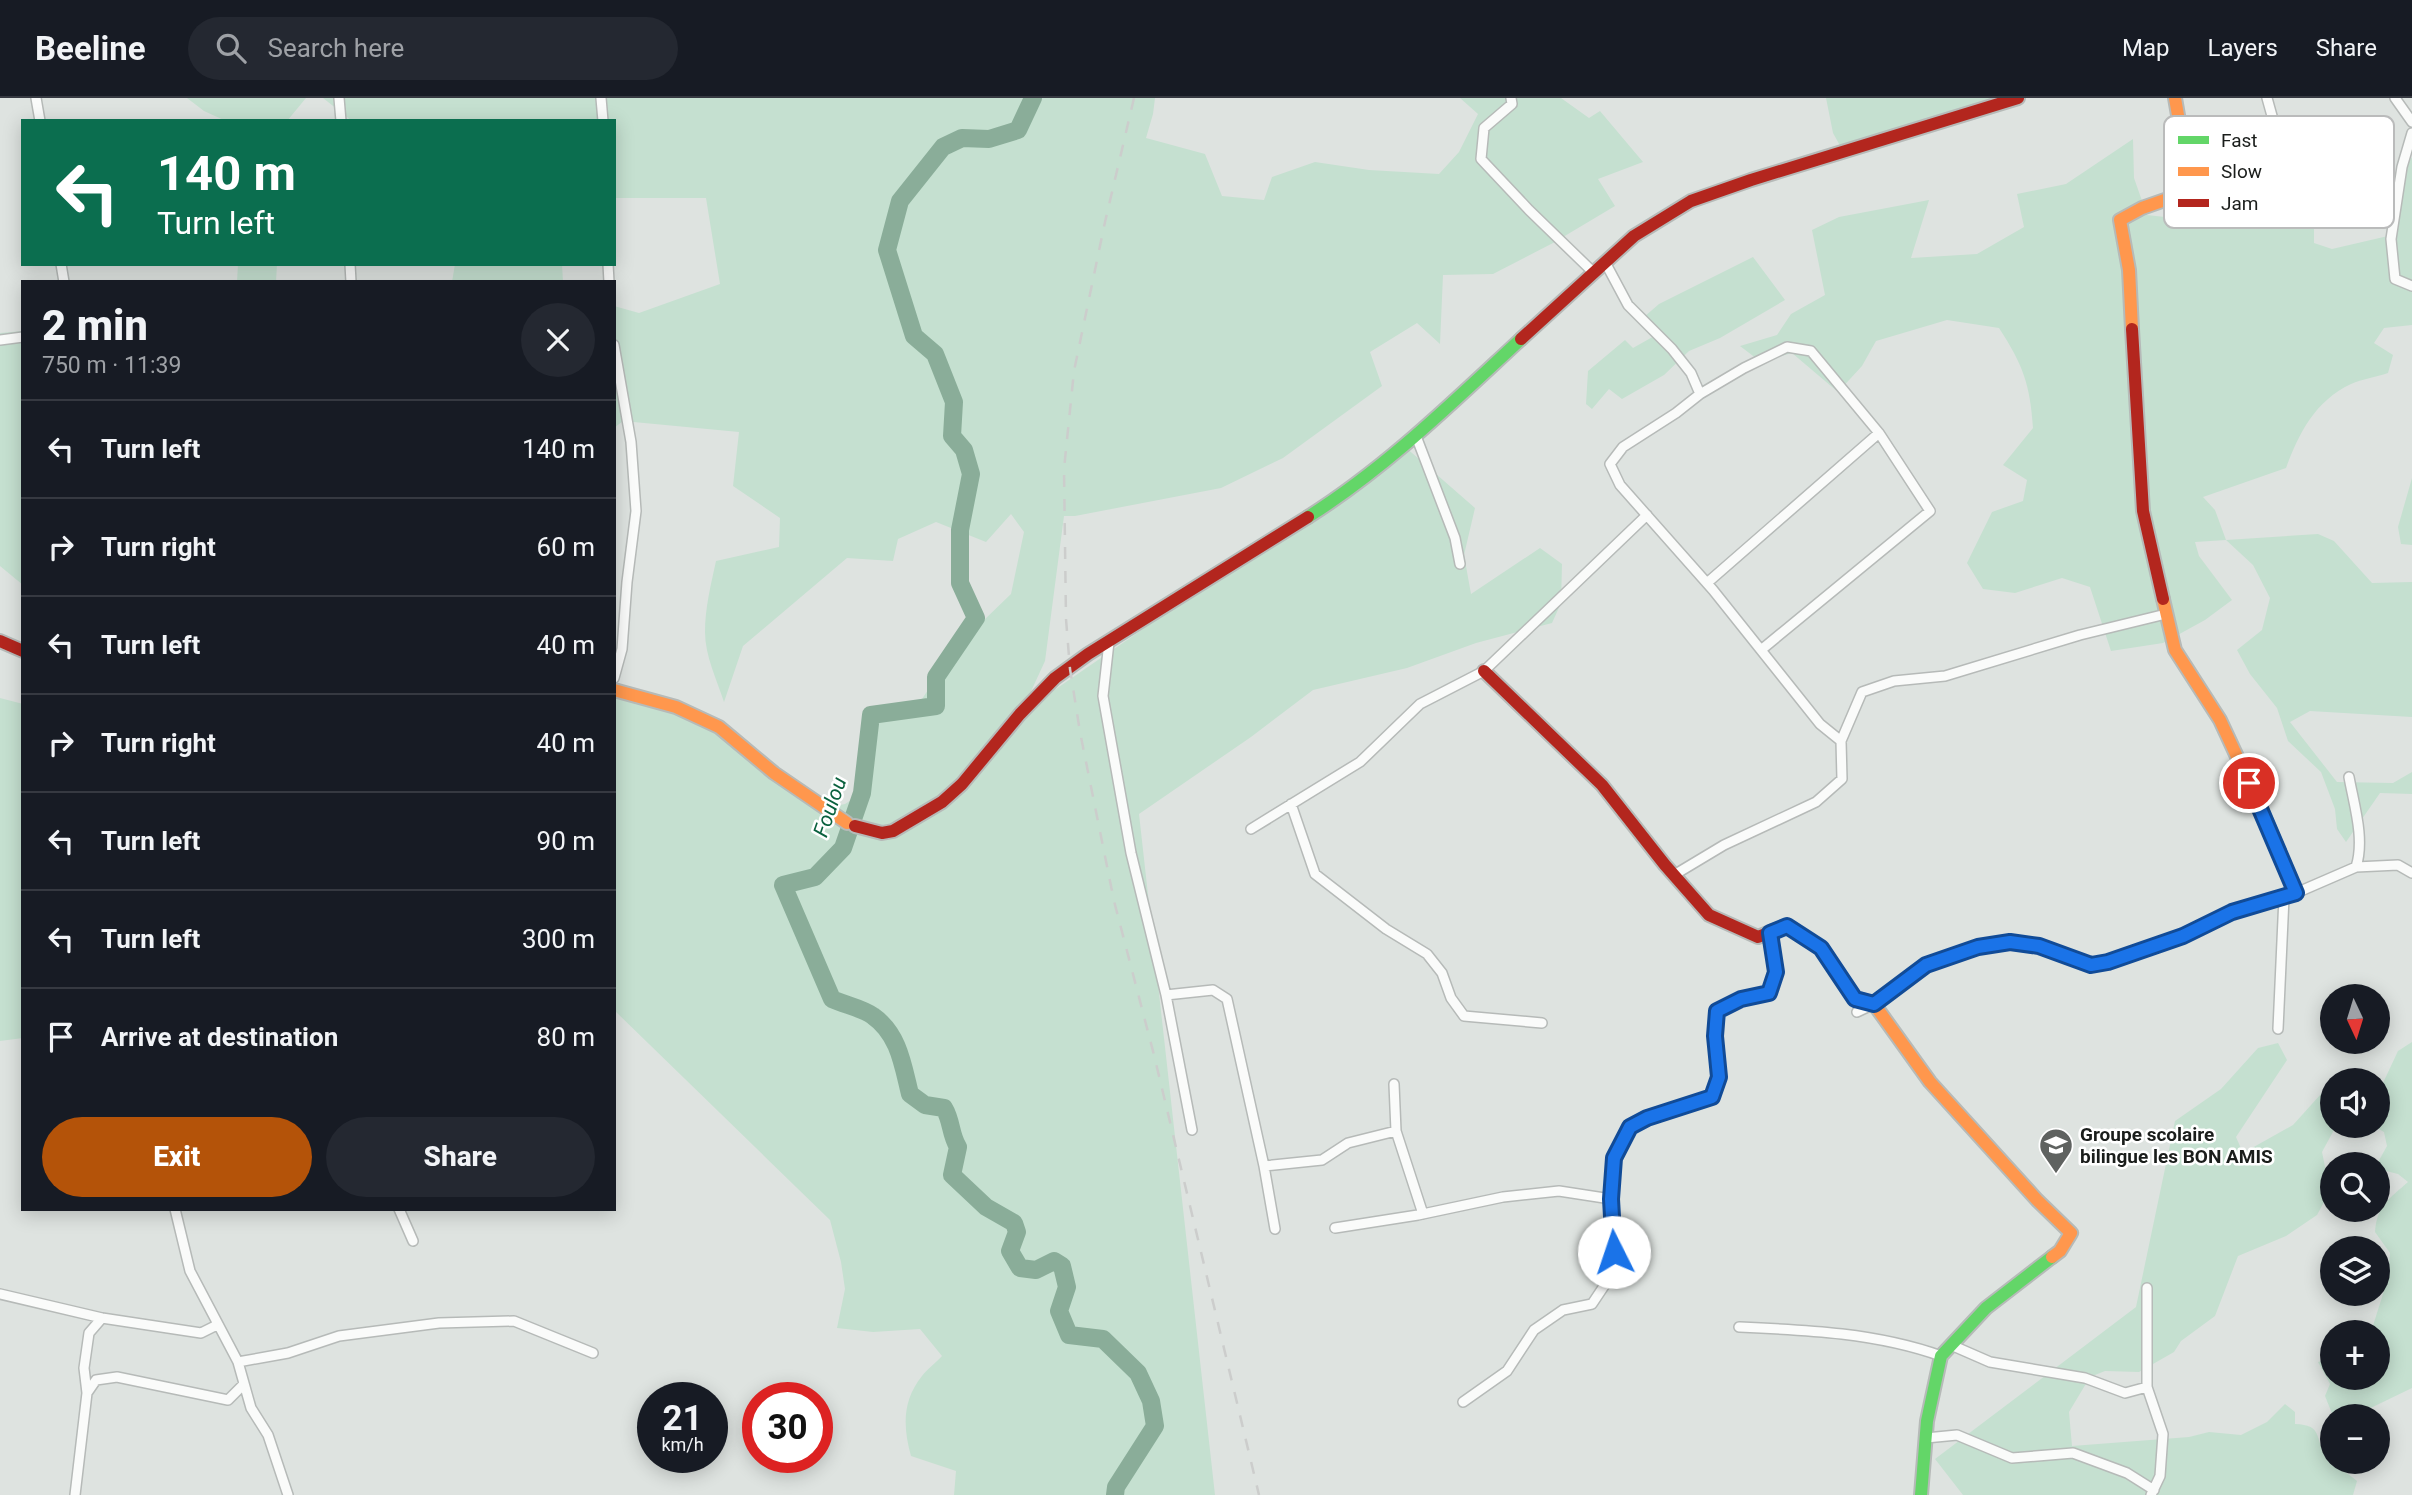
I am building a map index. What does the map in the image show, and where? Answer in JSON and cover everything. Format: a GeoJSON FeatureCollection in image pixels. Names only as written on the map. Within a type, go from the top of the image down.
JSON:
{"type":"FeatureCollection","features":[{"type":"Feature","properties":{"kind":"street"},"geometry":{"type":"LineString","coordinates":[[36,98],[40,119]]}},
{"type":"Feature","properties":{"kind":"street"},"geometry":{"type":"LineString","coordinates":[[339,98],[341,119]]}},
{"type":"Feature","properties":{"kind":"street"},"geometry":{"type":"LineString","coordinates":[[601,98],[603,119]]}},
{"type":"Feature","properties":{"kind":"street"},"geometry":{"type":"LineString","coordinates":[[1511,98],[1512,104],[1484,128],[1480,159],[1594,273]]}},
{"type":"Feature","properties":{"kind":"street"},"geometry":{"type":"LineString","coordinates":[[616,691],[676,707],[719,727],[775,773],[851,825],[882,832],[893,831],[942,802],[962,784],[1020,714],[1055,678],[1347,492],[1416,436],[1634,236],[1691,201],[2018,98]]}},
{"type":"Feature","properties":{"kind":"street"},"geometry":{"type":"LineString","coordinates":[[2175,98],[2178,116]]}},
{"type":"Feature","properties":{"kind":"street"},"geometry":{"type":"LineString","coordinates":[[2267,98],[2272,116]]}},
{"type":"Feature","properties":{"kind":"street"},"geometry":{"type":"LineString","coordinates":[[2395,98],[2412,122]]}},
{"type":"Feature","properties":{"kind":"street"},"geometry":{"type":"LineString","coordinates":[[2394,219],[2402,167],[2412,133]]}},
{"type":"Feature","properties":{"kind":"street"},"geometry":{"type":"LineString","coordinates":[[2164,200],[2120,220],[2129,270],[2143,511],[2175,650],[2220,720],[2259,804],[2290,895],[2278,1029]]}},
{"type":"Feature","properties":{"kind":"street"},"geometry":{"type":"LineString","coordinates":[[2393,228],[2391,239],[2395,279],[2412,286]]}},
{"type":"Feature","properties":{"kind":"street"},"geometry":{"type":"LineString","coordinates":[[1605,262],[1628,305],[1672,349],[1691,373],[1700,394]]}},
{"type":"Feature","properties":{"kind":"street"},"geometry":{"type":"LineString","coordinates":[[0,341],[21,337]]}},
{"type":"Feature","properties":{"kind":"street"},"geometry":{"type":"LineString","coordinates":[[1761,650],[1930,511],[1879,433],[1811,351],[1787,347],[1700,394],[1623,447],[1610,464],[1620,485],[1707,583],[1820,724],[1841,741]]}},
{"type":"Feature","properties":{"kind":"street"},"geometry":{"type":"LineString","coordinates":[[616,356],[631,442],[636,511],[622,649],[616,671]]}},
{"type":"Feature","properties":{"kind":"street"},"geometry":{"type":"LineString","coordinates":[[1707,583],[1879,433]]}},
{"type":"Feature","properties":{"kind":"street"},"geometry":{"type":"LineString","coordinates":[[1416,436],[1455,537],[1460,564]]}},
{"type":"Feature","properties":{"kind":"street"},"geometry":{"type":"LineString","coordinates":[[1251,829],[1360,762],[1420,704],[1483,671],[1647,515]]}},
{"type":"Feature","properties":{"kind":"street"},"geometry":{"type":"LineString","coordinates":[[1674,875],[1724,845],[1816,802],[1842,779],[1841,741],[1862,692],[1894,681],[1945,676],[2080,635],[2166,614]]}},
{"type":"Feature","properties":{"kind":"street"},"geometry":{"type":"LineString","coordinates":[[0,641],[21,649]]}},
{"type":"Feature","properties":{"kind":"street"},"geometry":{"type":"LineString","coordinates":[[1109,642],[1103,696],[1131,853],[1166,995],[1192,1130]]}},
{"type":"Feature","properties":{"kind":"street"},"geometry":{"type":"LineString","coordinates":[[1483,671],[1602,785],[1709,915],[1758,937],[1787,926],[1821,948],[1855,999],[1874,1004],[1930,1082],[2037,1200],[2071,1233],[2060,1251],[1986,1308],[1941,1356],[1926,1438],[1921,1495]]}},
{"type":"Feature","properties":{"kind":"street"},"geometry":{"type":"LineString","coordinates":[[2349,777],[2358,822],[2356,867]]}},
{"type":"Feature","properties":{"kind":"street"},"geometry":{"type":"LineString","coordinates":[[1291,804],[1315,874],[1376,921],[1427,954],[1442,973],[1451,998],[1464,1016],[1542,1023]]}},
{"type":"Feature","properties":{"kind":"street"},"geometry":{"type":"LineString","coordinates":[[1857,1012],[1874,1004],[1926,965],[1978,947],[2010,942],[2039,946],[2091,965],[2108,962],[2183,936],[2232,912],[2290,895],[2356,867],[2398,866],[2412,873]]}},
{"type":"Feature","properties":{"kind":"street"},"geometry":{"type":"LineString","coordinates":[[1463,1402],[1507,1371],[1534,1330],[1563,1310],[1592,1304],[1610,1277],[1614,1252],[1611,1199],[1614,1158],[1630,1127],[1647,1118],[1712,1097],[1719,1077],[1715,1036],[1717,1011],[1741,999],[1769,993],[1776,972],[1770,933]]}},
{"type":"Feature","properties":{"kind":"street"},"geometry":{"type":"LineString","coordinates":[[1166,995],[1213,990],[1227,999],[1264,1166],[1275,1229]]}},
{"type":"Feature","properties":{"kind":"street"},"geometry":{"type":"LineString","coordinates":[[1394,1084],[1396,1131],[1423,1214]]}},
{"type":"Feature","properties":{"kind":"street"},"geometry":{"type":"LineString","coordinates":[[1264,1166],[1322,1160],[1348,1143],[1396,1131]]}},
{"type":"Feature","properties":{"kind":"street"},"geometry":{"type":"LineString","coordinates":[[1335,1228],[1423,1214],[1503,1197],[1559,1191],[1611,1199]]}},
{"type":"Feature","properties":{"kind":"street"},"geometry":{"type":"LineString","coordinates":[[175,1211],[190,1271],[238,1362],[251,1408],[268,1435],[288,1495]]}},
{"type":"Feature","properties":{"kind":"street"},"geometry":{"type":"LineString","coordinates":[[400,1211],[413,1241]]}},
{"type":"Feature","properties":{"kind":"street"},"geometry":{"type":"LineString","coordinates":[[1926,1438],[1957,1435],[2012,1458],[2073,1453],[2127,1473],[2153,1493],[2160,1476],[2163,1434],[2147,1387],[2147,1288]]}},
{"type":"Feature","properties":{"kind":"street"},"geometry":{"type":"LineString","coordinates":[[0,1294],[102,1318],[201,1333],[217,1325]]}},
{"type":"Feature","properties":{"kind":"street"},"geometry":{"type":"LineString","coordinates":[[75,1495],[86,1393],[84,1368],[89,1333],[102,1318]]}},
{"type":"Feature","properties":{"kind":"street"},"geometry":{"type":"LineString","coordinates":[[238,1362],[288,1353],[339,1336],[439,1323],[514,1321],[593,1353]]}},
{"type":"Feature","properties":{"kind":"street"},"geometry":{"type":"LineString","coordinates":[[1739,1327],[1794,1329],[1866,1337],[1915,1347],[1941,1356]]}},
{"type":"Feature","properties":{"kind":"street"},"geometry":{"type":"LineString","coordinates":[[1951,1345],[1990,1362],[2085,1378],[2125,1393],[2147,1387]]}},
{"type":"Feature","properties":{"kind":"street"},"geometry":{"type":"LineString","coordinates":[[86,1393],[96,1380],[117,1377],[228,1400],[244,1384]]}},
{"type":"Feature","properties":{"kind":"green space"},"geometry":{"type":"Polygon","coordinates":[[[187,98],[306,98],[289,119],[222,119],[204,111],[187,98]]]}},
{"type":"Feature","properties":{"kind":"green space"},"geometry":{"type":"Polygon","coordinates":[[[323,98],[1155,98],[1146,138],[1205,154],[1222,196],[1264,200],[1272,177],[1315,162],[1369,170],[1439,174],[1459,152],[1478,114],[1460,98],[1561,98],[1589,118],[1600,111],[1643,162],[1598,179],[1615,206],[1553,243],[1493,274],[1443,275],[1440,344],[1417,323],[1370,352],[1382,386],[1283,458],[1221,488],[1064,516],[1045,661],[1021,713],[1143,629],[1172,603],[1234,566],[1404,446],[1475,508],[1464,555],[1471,594],[1540,548],[1562,564],[1561,603],[1552,623],[1476,643],[1407,668],[1313,690],[1251,737],[1139,814],[1215,1495],[954,1495],[956,1471],[911,1456],[906,1425],[908,1405],[915,1385],[942,1356],[920,1329],[873,1332],[837,1328],[845,1289],[830,1220],[616,1012],[616,691],[719,727],[825,808],[845,804],[862,793],[871,715],[892,706],[922,699],[976,618],[983,621],[1011,594],[1024,532],[1011,514],[986,542],[936,522],[898,539],[893,561],[847,558],[743,646],[724,702],[709,659],[705,632],[707,605],[716,561],[779,547],[780,518],[733,486],[739,432],[623,421],[616,426],[616,307],[639,313],[720,284],[706,198],[616,198],[616,119],[349,119],[323,98]]]}},
{"type":"Feature","properties":{"kind":"green space"},"geometry":{"type":"Polygon","coordinates":[[[1826,98],[2018,98],[1843,151],[1833,133],[1826,98]]]}},
{"type":"Feature","properties":{"kind":"green space"},"geometry":{"type":"Polygon","coordinates":[[[2133,139],[2134,178],[2147,215],[2164,217],[2164,228],[2314,228],[2314,243],[2332,249],[2388,236],[2388,228],[2394,228],[2394,212],[2401,206],[2408,164],[2412,157],[2412,325],[2384,328],[2374,343],[2393,355],[2388,373],[2351,384],[2327,399],[2310,419],[2286,468],[2203,497],[2215,510],[2226,540],[2195,542],[2199,556],[2232,600],[2205,620],[2163,643],[2111,651],[2090,587],[2062,578],[2015,593],[1983,589],[1967,563],[1992,512],[2023,501],[2027,480],[2003,465],[2033,428],[2024,375],[1999,328],[1947,320],[1876,341],[1862,366],[1838,392],[1792,353],[1761,362],[1740,346],[1777,335],[1791,314],[1825,295],[1812,230],[1839,217],[1929,200],[1911,258],[1977,254],[2024,227],[2017,194],[2066,184],[2133,139]]]}},
{"type":"Feature","properties":{"kind":"green space"},"geometry":{"type":"Polygon","coordinates":[[[1753,257],[1785,300],[1720,338],[1689,351],[1664,375],[1622,399],[1609,389],[1592,409],[1586,404],[1588,371],[1625,340],[1633,348],[1656,335],[1644,317],[1659,304],[1753,257]]]}},
{"type":"Feature","properties":{"kind":"green space"},"geometry":{"type":"Polygon","coordinates":[[[238,266],[277,266],[276,280],[237,280],[238,266]]]}},
{"type":"Feature","properties":{"kind":"green space"},"geometry":{"type":"Polygon","coordinates":[[[455,266],[562,266],[563,280],[452,280],[455,266]]]}},
{"type":"Feature","properties":{"kind":"green space"},"geometry":{"type":"Polygon","coordinates":[[[21,331],[21,583],[0,566],[0,333],[21,331]]]}},
{"type":"Feature","properties":{"kind":"green space"},"geometry":{"type":"Polygon","coordinates":[[[2412,478],[2412,545],[2401,544],[2398,527],[2412,478]]]}},
{"type":"Feature","properties":{"kind":"green space"},"geometry":{"type":"Polygon","coordinates":[[[2318,534],[2334,541],[2372,583],[2412,582],[2412,717],[2310,711],[2290,722],[2337,782],[2393,783],[2412,772],[2412,794],[2380,793],[2346,842],[2337,829],[2335,809],[2321,772],[2288,741],[2277,708],[2250,674],[2237,650],[2262,630],[2270,598],[2253,565],[2226,540],[2318,534]]]}},
{"type":"Feature","properties":{"kind":"green space"},"geometry":{"type":"Polygon","coordinates":[[[0,698],[21,703],[21,1038],[0,1041],[0,698]]]}},
{"type":"Feature","properties":{"kind":"green space"},"geometry":{"type":"Polygon","coordinates":[[[2412,1042],[2412,1388],[2379,1404],[2328,1404],[2325,1396],[2328,1390],[2390,1390],[2390,1320],[2375,1320],[2379,1306],[2390,1306],[2390,1236],[2378,1236],[2375,1232],[2376,1222],[2390,1222],[2390,1198],[2408,1182],[2398,1174],[2390,1172],[2390,1152],[2384,1152],[2387,1146],[2385,1138],[2390,1138],[2390,1068],[2398,1051],[2412,1042]]]}},
{"type":"Feature","properties":{"kind":"green space"},"geometry":{"type":"Polygon","coordinates":[[[2278,1043],[2287,1060],[2236,1137],[2243,1153],[2293,1125],[2320,1095],[2320,1138],[2330,1138],[2320,1152],[2320,1209],[2317,1215],[2286,1236],[2238,1256],[2215,1316],[2181,1341],[2174,1352],[2139,1372],[2105,1371],[2090,1377],[2069,1412],[2072,1446],[2189,1437],[2209,1432],[2241,1435],[2267,1422],[2285,1404],[2295,1412],[2295,1424],[2310,1427],[2316,1433],[2320,1444],[2320,1474],[2348,1474],[2357,1481],[2353,1495],[1963,1495],[1935,1459],[2136,1307],[2175,1121],[2221,1089],[2258,1048],[2278,1043]]]}},
{"type":"Feature","properties":{"kind":"waterway","name":"Foulou"},"geometry":{"type":"LineString","coordinates":[[1033,98],[1018,130],[989,139],[962,138],[943,147],[900,201],[887,250],[914,336],[935,354],[954,402],[952,436],[964,450],[971,474],[960,530],[960,583],[976,618],[936,677],[936,706],[871,715],[862,793],[843,848],[815,877],[783,885],[832,999],[864,1011],[882,1023],[899,1051],[910,1094],[925,1105],[944,1108],[958,1147],[952,1175],[986,1207],[1014,1223],[1017,1232],[1010,1251],[1020,1268],[1036,1270],[1054,1261],[1062,1266],[1067,1287],[1059,1311],[1069,1335],[1103,1339],[1138,1373],[1151,1401],[1155,1426],[1116,1487],[1115,1495]]}},
{"type":"Feature","properties":{"kind":"railway"},"geometry":{"type":"LineString","coordinates":[[1134,98],[1074,371],[1064,469],[1066,619],[1070,669],[1114,901],[1154,1055],[1259,1495]]}},
{"type":"Feature","properties":{"kind":"traffic: fast"},"geometry":{"type":"LineString","coordinates":[[1308,517],[1392,455],[1521,339]]}},
{"type":"Feature","properties":{"kind":"traffic: fast"},"geometry":{"type":"LineString","coordinates":[[1921,1495],[1927,1421],[1941,1356],[1986,1308],[2052,1257]]}},
{"type":"Feature","properties":{"kind":"traffic: slow"},"geometry":{"type":"LineString","coordinates":[[2175,98],[2178,116]]}},
{"type":"Feature","properties":{"kind":"traffic: slow"},"geometry":{"type":"LineString","coordinates":[[2132,329],[2129,270],[2120,220],[2164,200]]}},
{"type":"Feature","properties":{"kind":"traffic: slow"},"geometry":{"type":"LineString","coordinates":[[2163,599],[2175,650],[2220,720],[2296,893]]}},
{"type":"Feature","properties":{"kind":"traffic: slow"},"geometry":{"type":"LineString","coordinates":[[616,691],[676,707],[719,727],[774,773],[847,823]]}},
{"type":"Feature","properties":{"kind":"traffic: slow"},"geometry":{"type":"LineString","coordinates":[[1773,931],[1787,926],[1821,948],[1855,998],[1874,1004],[1930,1082],[2037,1200],[2071,1233],[2060,1251],[2052,1257]]}},
{"type":"Feature","properties":{"kind":"traffic: jam"},"geometry":{"type":"LineString","coordinates":[[1521,339],[1634,236],[1691,201],[2018,98]]}},
{"type":"Feature","properties":{"kind":"traffic: jam"},"geometry":{"type":"LineString","coordinates":[[2132,329],[2143,511],[2163,599]]}},
{"type":"Feature","properties":{"kind":"traffic: jam"},"geometry":{"type":"LineString","coordinates":[[855,826],[882,833],[893,831],[942,802],[962,784],[1020,714],[1055,678],[1088,654],[1308,517]]}},
{"type":"Feature","properties":{"kind":"traffic: jam"},"geometry":{"type":"LineString","coordinates":[[0,641],[21,650]]}},
{"type":"Feature","properties":{"kind":"traffic: jam"},"geometry":{"type":"LineString","coordinates":[[1484,671],[1602,785],[1665,865],[1709,915],[1758,937],[1773,931]]}},
{"type":"Feature","properties":{"kind":"place","name":"Groupe scolaire bilingue les BON AMIS"},"geometry":{"type":"Point","coordinates":[2056,1175]}},
{"type":"Feature","properties":{"kind":"route"},"geometry":{"type":"LineString","coordinates":[[1614,1252],[1611,1199],[1614,1158],[1630,1127],[1647,1118],[1712,1097],[1719,1077],[1715,1036],[1717,1011],[1741,999],[1769,993],[1776,972],[1770,933],[1787,926],[1821,948],[1855,999],[1874,1004],[1926,965],[1978,947],[2010,942],[2039,946],[2091,965],[2108,962],[2183,936],[2232,912],[2296,893],[2249,783]]}}]}
